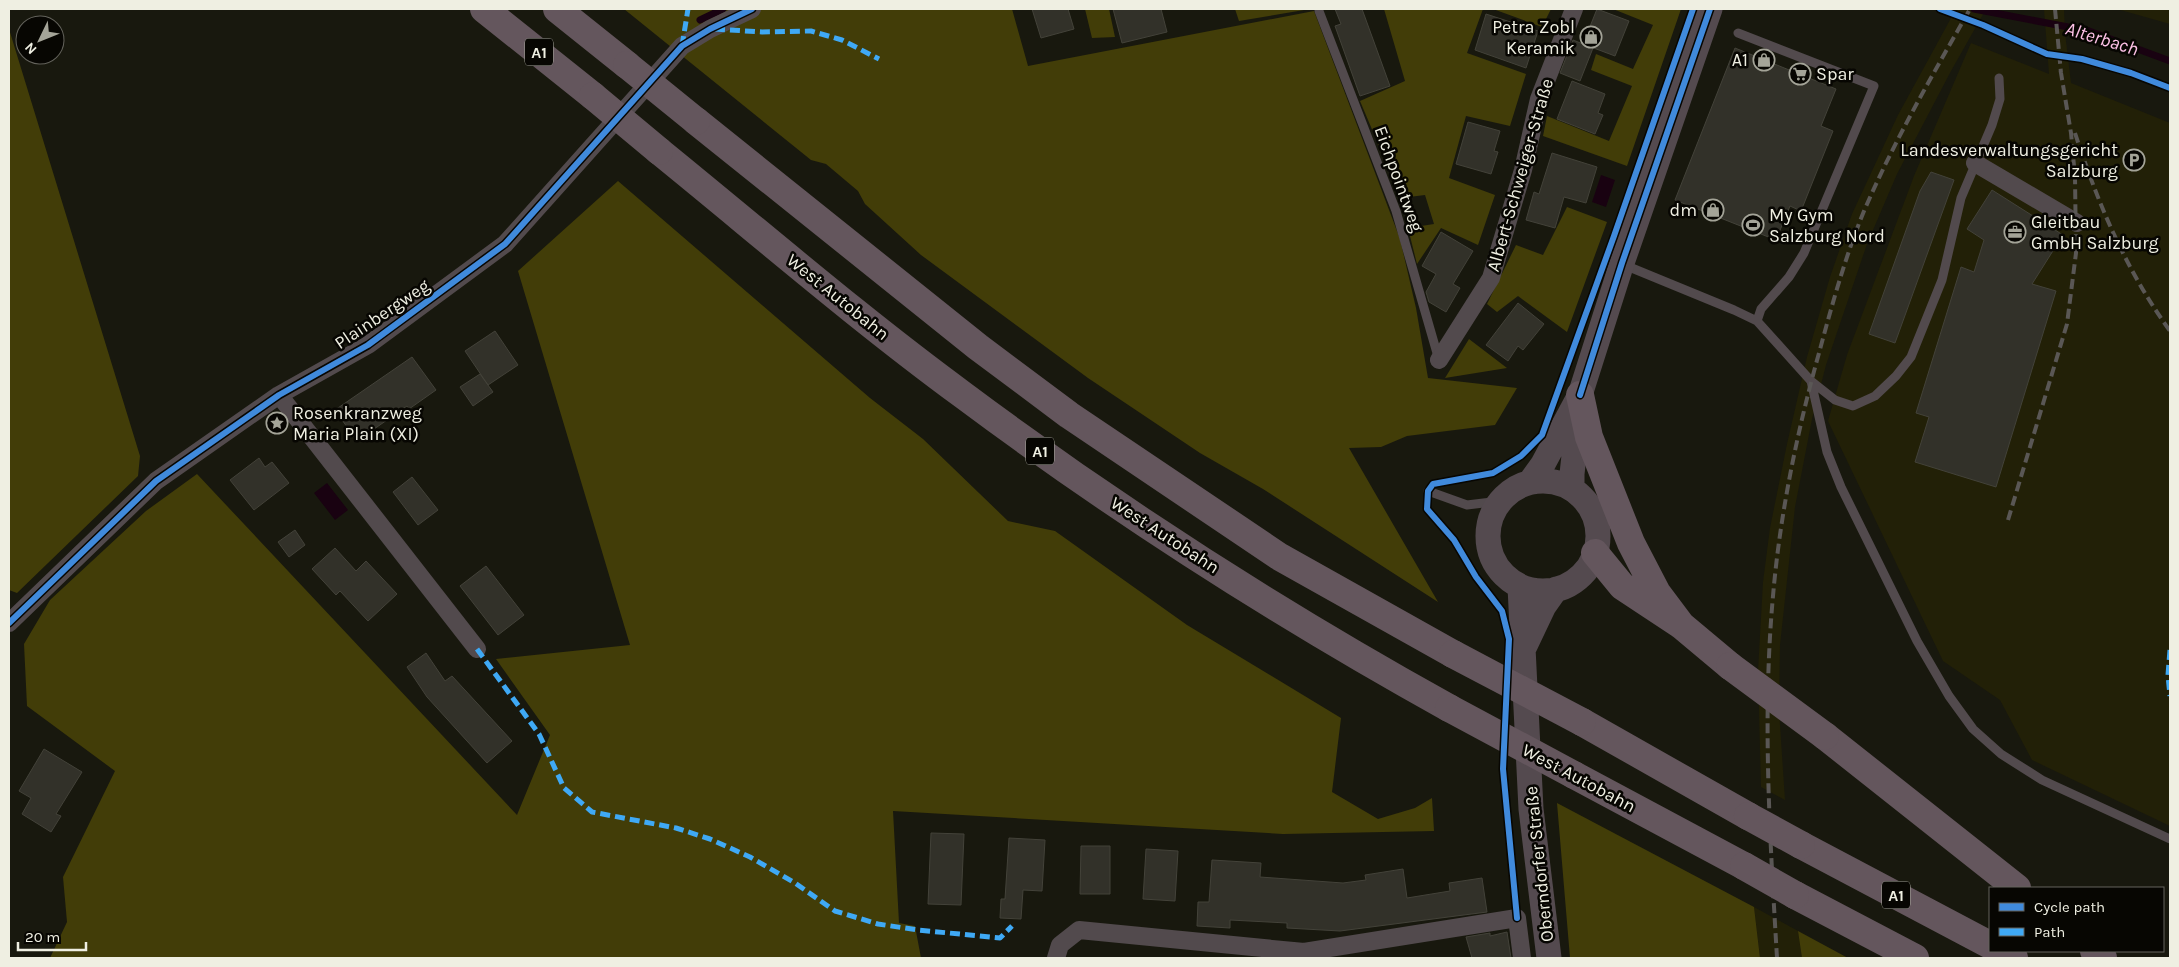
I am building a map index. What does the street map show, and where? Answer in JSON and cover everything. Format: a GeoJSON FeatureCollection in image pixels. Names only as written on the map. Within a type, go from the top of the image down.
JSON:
{"type":"FeatureCollection","features":[{"type":"Feature","properties":{"kind":"highway","name":"West Autobahn"},"geometry":{"type":"LineString","coordinates":[[484,9],[961,394],[1064,468],[1260,598],[1449,708],[1915,958]]}},
{"type":"Feature","properties":{"kind":"highway","name":"A1"},"geometry":{"type":"LineString","coordinates":[[557,9],[978,347],[1068,415],[1280,557],[1453,654],[1582,722],[1801,845],[1989,944]]}},
{"type":"Feature","properties":{"kind":"highway"},"geometry":{"type":"LineString","coordinates":[[1580,395],[1589,437],[1631,543],[1657,593],[1681,625]]}},
{"type":"Feature","properties":{"kind":"highway"},"geometry":{"type":"LineString","coordinates":[[1595,553],[1622,586],[1681,625],[1730,666],[1825,736],[2016,887]]}},
{"type":"Feature","properties":{"kind":"highway"},"geometry":{"type":"LineString","coordinates":[[2002,952],[2014,958]]}},
{"type":"Feature","properties":{"kind":"main road"},"geometry":{"type":"LineString","coordinates":[[1530,482],[1580,395],[1622,263],[1710,9]]}},
{"type":"Feature","properties":{"kind":"main road"},"geometry":{"type":"LineString","coordinates":[[1572,489],[1580,395]]}},
{"type":"Feature","properties":{"kind":"main road"},"geometry":{"type":"LineString","coordinates":[[1539,480],[1556,482],[1572,489],[1586,500],[1594,514],[1598,529],[1598,544],[1586,571],[1576,581],[1556,589],[1534,591],[1506,578],[1495,564],[1489,549],[1488,532],[1491,516],[1500,501],[1511,490],[1539,480]]}},
{"type":"Feature","properties":{"kind":"main road","name":"Oberndorfer Straße"},"geometry":{"type":"LineString","coordinates":[[1520,586],[1531,809],[1550,958]]}},
{"type":"Feature","properties":{"kind":"main road","name":"Oberndorfer Straße"},"geometry":{"type":"LineString","coordinates":[[1523,651],[1544,606],[1556,589]]}},
{"type":"Feature","properties":{"kind":"street","name":"Plainbergweg"},"geometry":{"type":"LineString","coordinates":[[9,623],[156,481],[279,395],[368,345],[505,244],[682,46],[710,29],[752,9]]}},
{"type":"Feature","properties":{"kind":"street","name":"Albert-Schweiger-Straße"},"geometry":{"type":"LineString","coordinates":[[1439,360],[1491,278],[1523,170],[1539,99],[1574,9]]}},
{"type":"Feature","properties":{"kind":"street"},"geometry":{"type":"LineString","coordinates":[[1975,164],[2076,222]]}},
{"type":"Feature","properties":{"kind":"street"},"geometry":{"type":"LineString","coordinates":[[279,395],[477,649]]}},
{"type":"Feature","properties":{"kind":"street","name":"Oberndorfer Straße"},"geometry":{"type":"LineString","coordinates":[[1304,955],[1518,918],[1522,958]]}},
{"type":"Feature","properties":{"kind":"street"},"geometry":{"type":"LineString","coordinates":[[1056,958],[1060,945],[1079,930],[1304,955]]}},
{"type":"Feature","properties":{"kind":"lane","name":"Eichpointweg"},"geometry":{"type":"LineString","coordinates":[[1319,11],[1396,211],[1439,360]]}},
{"type":"Feature","properties":{"kind":"lane"},"geometry":{"type":"LineString","coordinates":[[1738,33],[1874,86],[1804,253],[1789,276],[1761,309],[1757,321]]}},
{"type":"Feature","properties":{"kind":"lane"},"geometry":{"type":"LineString","coordinates":[[1622,263],[1757,321],[1811,381],[1835,400],[1853,406],[1875,396],[1896,376],[1911,357],[1942,280],[1961,198],[1992,125],[2000,99],[1999,78]]}},
{"type":"Feature","properties":{"kind":"lane"},"geometry":{"type":"LineString","coordinates":[[1811,381],[1827,452],[1841,487],[1917,642],[1949,696],[1973,729],[2000,754],[2042,780],[2170,839]]}},
{"type":"Feature","properties":{"kind":"lane"},"geometry":{"type":"LineString","coordinates":[[1428,491],[1467,505],[1500,501]]}},
{"type":"Feature","properties":{"kind":"shaded area"},"geometry":{"type":"Polygon","coordinates":[[[624,9],[1012,9],[1028,66],[1314,11],[1400,239],[1416,308],[1428,378],[1517,388],[1495,425],[1407,436],[1381,447],[1349,448],[1438,602],[1263,489],[1200,453],[1088,378],[921,255],[865,204],[858,191],[826,164],[811,160],[624,9]]]}},
{"type":"Feature","properties":{"kind":"shaded area"},"geometry":{"type":"Polygon","coordinates":[[[1085,9],[1109,9],[1115,37],[1092,38],[1085,9]]]}},
{"type":"Feature","properties":{"kind":"shaded area"},"geometry":{"type":"Polygon","coordinates":[[[1235,9],[1310,9],[1239,21],[1235,9]]]}},
{"type":"Feature","properties":{"kind":"shaded area"},"geometry":{"type":"Polygon","coordinates":[[[1384,9],[1483,9],[1467,53],[1526,74],[1510,126],[1466,116],[1449,178],[1495,195],[1478,245],[1441,228],[1417,264],[1408,228],[1434,224],[1425,195],[1401,198],[1360,101],[1405,81],[1384,9]]]}},
{"type":"Feature","properties":{"kind":"shaded area"},"geometry":{"type":"Polygon","coordinates":[[[1493,9],[1551,9],[1542,27],[1493,9]]]}},
{"type":"Feature","properties":{"kind":"shaded area"},"geometry":{"type":"Polygon","coordinates":[[[1613,9],[1681,9],[1627,166],[1543,136],[1547,116],[1609,141],[1632,86],[1591,70],[1596,54],[1633,69],[1653,25],[1613,9]]]}},
{"type":"Feature","properties":{"kind":"shaded area"},"geometry":{"type":"Polygon","coordinates":[[[1956,9],[1986,9],[1897,174],[1867,244],[1826,365],[1812,419],[1795,507],[1780,645],[1779,710],[1785,800],[1761,787],[1758,671],[1763,582],[1770,528],[1787,444],[1807,357],[1830,277],[1852,214],[1898,115],[1956,9]]]}},
{"type":"Feature","properties":{"kind":"shaded area"},"geometry":{"type":"Polygon","coordinates":[[[2044,9],[2064,9],[2071,83],[2170,123],[2170,826],[2032,760],[2000,700],[1943,661],[1828,421],[1847,355],[1914,176],[1971,43],[2049,74],[2044,9]]]}},
{"type":"Feature","properties":{"kind":"shaded area"},"geometry":{"type":"Polygon","coordinates":[[[2117,9],[2170,9],[2170,24],[2117,9]]]}},
{"type":"Feature","properties":{"kind":"shaded area"},"geometry":{"type":"Polygon","coordinates":[[[9,29],[15,49],[15,65],[20,65],[140,456],[138,476],[17,593],[9,590],[9,29]]]}},
{"type":"Feature","properties":{"kind":"shaded area"},"geometry":{"type":"Polygon","coordinates":[[[1601,175],[1615,180],[1606,207],[1592,202],[1601,175]]]}},
{"type":"Feature","properties":{"kind":"shaded area"},"geometry":{"type":"Polygon","coordinates":[[[618,181],[870,398],[923,439],[1008,521],[1055,531],[1187,625],[1341,718],[1332,792],[1378,819],[1415,808],[1432,798],[1434,831],[1283,834],[893,811],[899,923],[915,926],[921,958],[50,958],[67,922],[63,877],[115,771],[27,706],[24,644],[50,600],[146,511],[197,474],[517,815],[550,735],[496,659],[630,645],[518,271],[618,181]]]}},
{"type":"Feature","properties":{"kind":"shaded area"},"geometry":{"type":"Polygon","coordinates":[[[1567,207],[1607,222],[1567,332],[1518,296],[1497,312],[1487,304],[1516,245],[1543,255],[1567,207]]]}},
{"type":"Feature","properties":{"kind":"shaded area"},"geometry":{"type":"Polygon","coordinates":[[[1469,339],[1507,368],[1445,378],[1469,339]]]}},
{"type":"Feature","properties":{"kind":"shaded area"},"geometry":{"type":"Polygon","coordinates":[[[327,483],[348,510],[335,520],[314,493],[327,483]]]}},
{"type":"Feature","properties":{"kind":"shaded area"},"geometry":{"type":"Polygon","coordinates":[[[1557,803],[1754,907],[1760,958],[1570,958],[1557,803]]]}},
{"type":"Feature","properties":{"kind":"shaded area"},"geometry":{"type":"Polygon","coordinates":[[[1754,907],[1798,931],[1802,958],[1760,958],[1754,907]]]}},
{"type":"Feature","properties":{"kind":"shaded area"},"geometry":{"type":"Polygon","coordinates":[[[1798,931],[1848,958],[1802,958],[1798,931]]]}},
{"type":"Feature","properties":{"kind":"building"},"geometry":{"type":"Polygon","coordinates":[[[1032,9],[1068,9],[1074,29],[1041,38],[1032,9]]]}},
{"type":"Feature","properties":{"kind":"building"},"geometry":{"type":"Polygon","coordinates":[[[1113,9],[1161,9],[1167,32],[1122,43],[1113,9]]]}},
{"type":"Feature","properties":{"kind":"building"},"geometry":{"type":"Polygon","coordinates":[[[1335,9],[1362,9],[1390,86],[1360,96],[1335,26],[1341,24],[1335,9]]]}},
{"type":"Feature","properties":{"kind":"building"},"geometry":{"type":"Polygon","coordinates":[[[1597,9],[1629,21],[1615,56],[1583,44],[1597,9]]]}},
{"type":"Feature","properties":{"kind":"building"},"geometry":{"type":"Polygon","coordinates":[[[1486,14],[1538,31],[1526,68],[1475,50],[1486,14]]]}},
{"type":"Feature","properties":{"kind":"building"},"geometry":{"type":"Polygon","coordinates":[[[1573,40],[1593,48],[1580,81],[1560,73],[1573,40]]]}},
{"type":"Feature","properties":{"kind":"building"},"geometry":{"type":"Polygon","coordinates":[[[1735,48],[1836,89],[1821,126],[1833,131],[1801,211],[1790,206],[1776,240],[1675,200],[1735,48]]]}},
{"type":"Feature","properties":{"kind":"building"},"geometry":{"type":"Polygon","coordinates":[[[1572,81],[1605,94],[1598,113],[1603,115],[1595,134],[1557,119],[1572,81]]]}},
{"type":"Feature","properties":{"kind":"building"},"geometry":{"type":"Polygon","coordinates":[[[1468,122],[1500,131],[1494,151],[1498,152],[1491,174],[1456,164],[1468,122]]]}},
{"type":"Feature","properties":{"kind":"building"},"geometry":{"type":"Polygon","coordinates":[[[1552,153],[1597,167],[1586,203],[1564,197],[1555,228],[1526,220],[1534,192],[1539,194],[1552,153]]]}},
{"type":"Feature","properties":{"kind":"building"},"geometry":{"type":"Polygon","coordinates":[[[1931,172],[1954,180],[1895,343],[1869,334],[1920,191],[1931,172]]]}},
{"type":"Feature","properties":{"kind":"building"},"geometry":{"type":"Polygon","coordinates":[[[1992,190],[2063,235],[2032,284],[2056,291],[1996,487],[1915,462],[1929,417],[1916,413],[1961,267],[1974,272],[1984,240],[1967,229],[1992,190]]]}},
{"type":"Feature","properties":{"kind":"building"},"geometry":{"type":"Polygon","coordinates":[[[1441,232],[1473,251],[1453,284],[1460,288],[1446,312],[1429,302],[1426,292],[1436,274],[1422,266],[1441,232]]]}},
{"type":"Feature","properties":{"kind":"building"},"geometry":{"type":"Polygon","coordinates":[[[1518,303],[1544,324],[1523,350],[1518,346],[1508,361],[1486,345],[1518,303]]]}},
{"type":"Feature","properties":{"kind":"building"},"geometry":{"type":"Polygon","coordinates":[[[495,331],[518,365],[488,385],[465,351],[495,331]]]}},
{"type":"Feature","properties":{"kind":"building"},"geometry":{"type":"Polygon","coordinates":[[[412,357],[436,390],[409,409],[407,406],[357,441],[335,410],[412,357]]]}},
{"type":"Feature","properties":{"kind":"building"},"geometry":{"type":"Polygon","coordinates":[[[480,374],[493,392],[473,406],[460,387],[480,374]]]}},
{"type":"Feature","properties":{"kind":"building"},"geometry":{"type":"Polygon","coordinates":[[[259,458],[265,467],[272,462],[289,483],[254,510],[230,480],[259,458]]]}},
{"type":"Feature","properties":{"kind":"building"},"geometry":{"type":"Polygon","coordinates":[[[412,477],[438,510],[418,525],[393,492],[412,477]]]}},
{"type":"Feature","properties":{"kind":"building"},"geometry":{"type":"Polygon","coordinates":[[[295,530],[305,545],[289,557],[278,542],[295,530]]]}},
{"type":"Feature","properties":{"kind":"building"},"geometry":{"type":"Polygon","coordinates":[[[335,548],[356,571],[366,561],[397,594],[368,621],[340,591],[336,595],[312,569],[335,548]]]}},
{"type":"Feature","properties":{"kind":"building"},"geometry":{"type":"Polygon","coordinates":[[[486,566],[524,615],[498,635],[460,586],[486,566]]]}},
{"type":"Feature","properties":{"kind":"building"},"geometry":{"type":"Polygon","coordinates":[[[426,653],[445,681],[452,676],[512,741],[487,763],[427,697],[407,667],[426,653]]]}},
{"type":"Feature","properties":{"kind":"building"},"geometry":{"type":"Polygon","coordinates":[[[44,749],[82,772],[56,814],[61,816],[51,832],[22,814],[31,798],[19,791],[44,749]]]}},
{"type":"Feature","properties":{"kind":"building"},"geometry":{"type":"Polygon","coordinates":[[[931,833],[964,834],[961,905],[928,904],[931,833]]]}},
{"type":"Feature","properties":{"kind":"building"},"geometry":{"type":"Polygon","coordinates":[[[1009,838],[1045,840],[1042,891],[1023,890],[1021,919],[1000,918],[1001,899],[1005,899],[1009,838]]]}},
{"type":"Feature","properties":{"kind":"building"},"geometry":{"type":"Polygon","coordinates":[[[1081,846],[1110,846],[1110,894],[1080,894],[1081,846]]]}},
{"type":"Feature","properties":{"kind":"building"},"geometry":{"type":"Polygon","coordinates":[[[1146,849],[1178,851],[1175,901],[1143,899],[1146,849]]]}},
{"type":"Feature","properties":{"kind":"building"},"geometry":{"type":"Polygon","coordinates":[[[1212,860],[1261,863],[1260,877],[1343,883],[1366,880],[1365,875],[1403,869],[1407,898],[1450,891],[1449,883],[1482,878],[1487,912],[1340,931],[1287,928],[1287,923],[1230,920],[1230,928],[1197,926],[1198,902],[1209,902],[1212,860]]]}},
{"type":"Feature","properties":{"kind":"building"},"geometry":{"type":"Polygon","coordinates":[[[1507,932],[1511,958],[1472,958],[1466,937],[1490,933],[1490,936],[1507,932]]]}},
{"type":"Feature","properties":{"kind":"waterway"},"geometry":{"type":"LineString","coordinates":[[700,20],[723,9]]}},
{"type":"Feature","properties":{"kind":"waterway","name":"Alterbach"},"geometry":{"type":"LineString","coordinates":[[1974,9],[2089,31],[2170,61]]}},
{"type":"Feature","properties":{"kind":"railway"},"geometry":{"type":"LineString","coordinates":[[1777,958],[1768,777],[1768,687],[1776,565],[1790,473],[1824,335],[1839,281],[1857,228],[1901,133],[1970,9]]}},
{"type":"Feature","properties":{"kind":"railway"},"geometry":{"type":"LineString","coordinates":[[2055,9],[2061,73]]}},
{"type":"Feature","properties":{"kind":"railway"},"geometry":{"type":"LineString","coordinates":[[2008,520],[2067,324],[2076,253],[2075,177],[2071,133],[2060,67]]}},
{"type":"Feature","properties":{"kind":"railway"},"geometry":{"type":"LineString","coordinates":[[2075,133],[2093,185],[2115,236],[2140,284],[2170,331]]}},
{"type":"Feature","properties":{"kind":"marked path"},"geometry":{"type":"LineString","coordinates":[[682,46],[688,9]]}},
{"type":"Feature","properties":{"kind":"marked path"},"geometry":{"type":"LineString","coordinates":[[715,29],[762,32],[811,31],[842,40],[879,59]]}},
{"type":"Feature","properties":{"kind":"marked path"},"geometry":{"type":"LineString","coordinates":[[477,649],[539,734],[564,788],[592,812],[676,828],[710,839],[750,857],[795,883],[835,911],[878,924],[1000,938],[1012,926]]}},
{"type":"Feature","properties":{"kind":"marked path"},"geometry":{"type":"LineString","coordinates":[[2170,650],[2168,675],[2170,696]]}},
{"type":"Feature","properties":{"kind":"cycle path"},"geometry":{"type":"LineString","coordinates":[[9,623],[156,481],[279,395],[368,345],[505,244],[682,46],[710,29],[752,9]]}},
{"type":"Feature","properties":{"kind":"cycle path"},"geometry":{"type":"LineString","coordinates":[[1517,918],[1503,769],[1509,639],[1502,611],[1476,577],[1454,540],[1427,509],[1428,491],[1433,484],[1493,473],[1521,456],[1542,435],[1693,9]]}},
{"type":"Feature","properties":{"kind":"cycle path"},"geometry":{"type":"LineString","coordinates":[[1580,395],[1622,263],[1710,9]]}},
{"type":"Feature","properties":{"kind":"cycle path"},"geometry":{"type":"LineString","coordinates":[[1940,9],[1983,25],[2047,54],[2082,59],[2131,73],[2170,88]]}},
{"type":"Feature","properties":{"kind":"place","name":"Petra Zobl Keramik"},"geometry":{"type":"Point","coordinates":[1591,37]}},
{"type":"Feature","properties":{"kind":"place","name":"A1"},"geometry":{"type":"Point","coordinates":[1764,60]}},
{"type":"Feature","properties":{"kind":"place","name":"Spar"},"geometry":{"type":"Point","coordinates":[1800,74]}},
{"type":"Feature","properties":{"kind":"place","name":"Landesverwaltungsgericht Salzburg"},"geometry":{"type":"Point","coordinates":[2134,160]}},
{"type":"Feature","properties":{"kind":"place","name":"dm"},"geometry":{"type":"Point","coordinates":[1713,210]}},
{"type":"Feature","properties":{"kind":"place","name":"My Gym Salzburg Nord"},"geometry":{"type":"Point","coordinates":[1753,225]}},
{"type":"Feature","properties":{"kind":"place","name":"Gleitbau GmbH Salzburg"},"geometry":{"type":"Point","coordinates":[2015,232]}},
{"type":"Feature","properties":{"kind":"place","name":"Rosenkranzweg Maria Plain (XI)"},"geometry":{"type":"Point","coordinates":[277,423]}}]}
